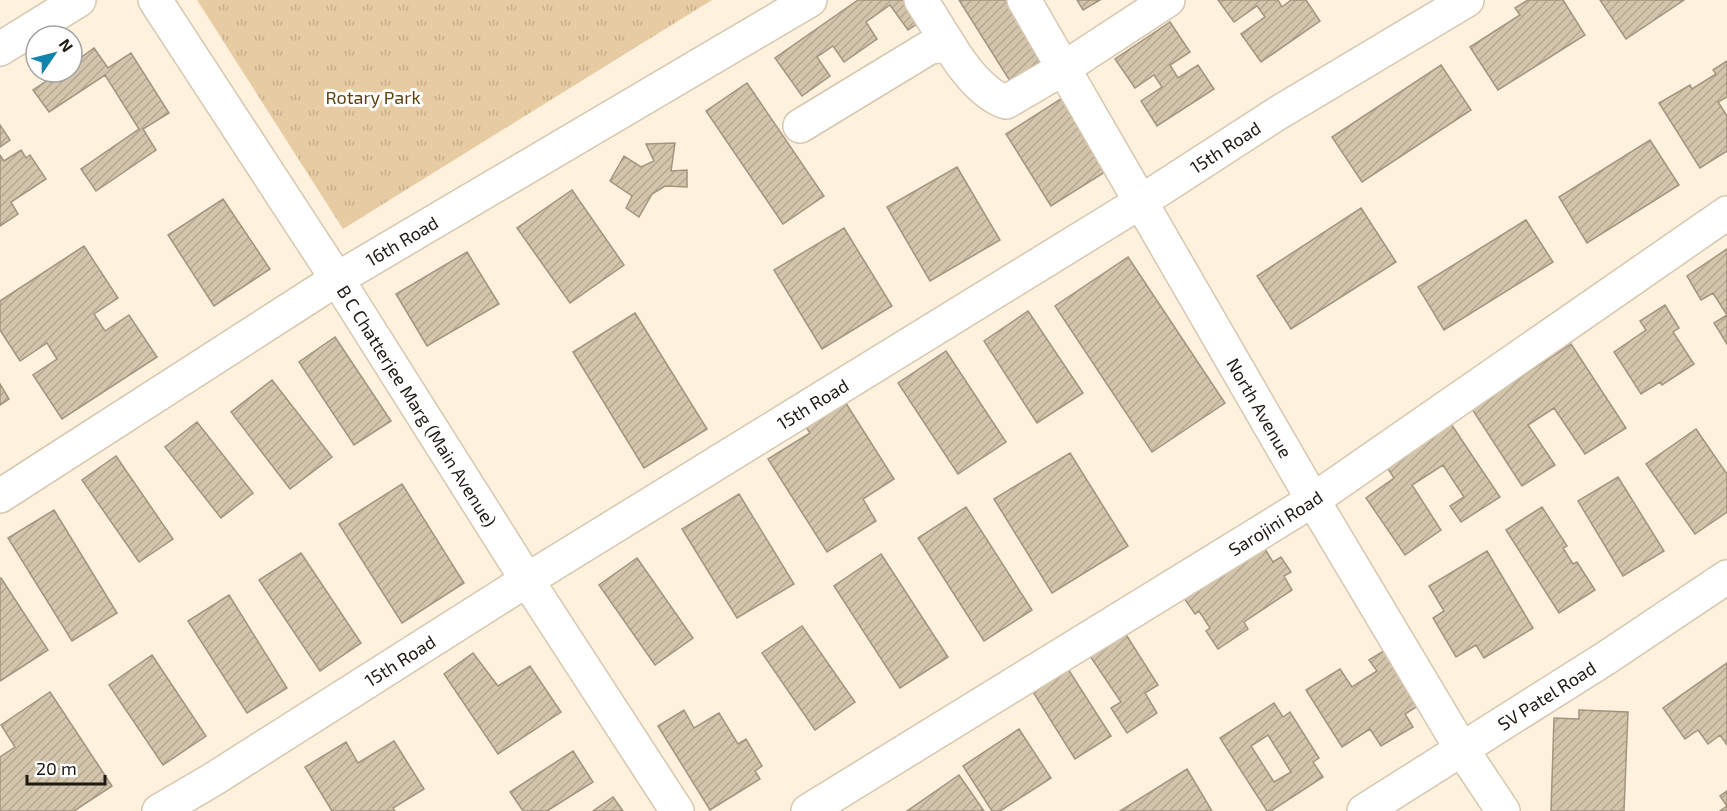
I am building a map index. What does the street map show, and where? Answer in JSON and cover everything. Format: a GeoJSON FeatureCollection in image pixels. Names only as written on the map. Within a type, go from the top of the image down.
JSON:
{"type":"FeatureCollection","features":[{"type":"Feature","properties":{"kind":"street"},"geometry":{"type":"LineString","coordinates":[[0,49],[79,0]]}},
{"type":"Feature","properties":{"kind":"street","name":"B C Chatterjee Marg (Main Avenue)"},"geometry":{"type":"LineString","coordinates":[[155,0],[338,279],[527,580],[677,811]]}},
{"type":"Feature","properties":{"kind":"street","name":"16th Road"},"geometry":{"type":"LineString","coordinates":[[0,496],[338,279],[810,0]]}},
{"type":"Feature","properties":{"kind":"street"},"geometry":{"type":"LineString","coordinates":[[921,0],[961,66],[996,99],[1006,102],[1064,68],[1168,0]]}},
{"type":"Feature","properties":{"kind":"street","name":"North Avenue"},"geometry":{"type":"LineString","coordinates":[[1024,0],[1313,500],[1461,748],[1503,811]]}},
{"type":"Feature","properties":{"kind":"street","name":"15th Road"},"geometry":{"type":"LineString","coordinates":[[159,811],[212,780],[527,580],[1142,201],[1278,113],[1467,0]]}},
{"type":"Feature","properties":{"kind":"street"},"geometry":{"type":"LineString","coordinates":[[800,126],[930,47],[949,45]]}},
{"type":"Feature","properties":{"kind":"street","name":"Sarojini Road"},"geometry":{"type":"LineString","coordinates":[[808,811],[1313,500],[1727,213]]}},
{"type":"Feature","properties":{"kind":"street","name":"SV Patel Road"},"geometry":{"type":"LineString","coordinates":[[1364,811],[1606,658],[1727,577]]}},
{"type":"Feature","properties":{"kind":"green space","name":"Rotary Park"},"geometry":{"type":"Polygon","coordinates":[[[197,0],[712,0],[343,229],[197,0]]]}},
{"type":"Feature","properties":{"kind":"building"},"geometry":{"type":"Polygon","coordinates":[[[858,0],[915,0],[927,17],[908,30],[890,5],[866,22],[877,39],[844,62],[833,46],[817,57],[830,76],[802,96],[775,58],[858,0]]]}},
{"type":"Feature","properties":{"kind":"building"},"geometry":{"type":"Polygon","coordinates":[[[959,0],[1016,0],[1051,55],[1010,81],[959,0]]]}},
{"type":"Feature","properties":{"kind":"building"},"geometry":{"type":"Polygon","coordinates":[[[1077,0],[1100,0],[1083,10],[1077,0]]]}},
{"type":"Feature","properties":{"kind":"building"},"geometry":{"type":"Polygon","coordinates":[[[1218,0],[1278,0],[1282,7],[1291,0],[1306,0],[1320,21],[1261,62],[1241,34],[1265,17],[1257,6],[1234,22],[1218,0]]]}},
{"type":"Feature","properties":{"kind":"building"},"geometry":{"type":"Polygon","coordinates":[[[1528,0],[1563,0],[1585,35],[1498,90],[1470,47],[1520,15],[1515,8],[1528,0]]]}},
{"type":"Feature","properties":{"kind":"building"},"geometry":{"type":"Polygon","coordinates":[[[1600,0],[1684,0],[1626,39],[1600,0]]]}},
{"type":"Feature","properties":{"kind":"building"},"geometry":{"type":"Polygon","coordinates":[[[1170,22],[1190,52],[1170,65],[1178,78],[1198,65],[1214,89],[1157,126],[1141,101],[1162,87],[1154,75],[1135,88],[1115,59],[1170,22]]]}},
{"type":"Feature","properties":{"kind":"building"},"geometry":{"type":"Polygon","coordinates":[[[94,48],[108,68],[131,53],[169,113],[143,129],[156,150],[96,191],[81,169],[139,129],[105,75],[49,112],[33,90],[42,84],[84,84],[84,55],[94,48]]]}},
{"type":"Feature","properties":{"kind":"building"},"geometry":{"type":"Polygon","coordinates":[[[1727,61],[1727,97],[1718,102],[1727,116],[1727,151],[1700,168],[1659,103],[1690,85],[1692,89],[1716,74],[1713,70],[1727,61]]]}},
{"type":"Feature","properties":{"kind":"building"},"geometry":{"type":"Polygon","coordinates":[[[1441,65],[1471,110],[1362,182],[1332,137],[1441,65]]]}},
{"type":"Feature","properties":{"kind":"building"},"geometry":{"type":"Polygon","coordinates":[[[747,83],[824,196],[783,224],[706,111],[747,83]]]}},
{"type":"Feature","properties":{"kind":"building"},"geometry":{"type":"Polygon","coordinates":[[[1070,93],[1116,165],[1051,206],[1006,134],[1070,93]]]}},
{"type":"Feature","properties":{"kind":"building"},"geometry":{"type":"Polygon","coordinates":[[[0,125],[10,140],[0,147],[0,125]]]}},
{"type":"Feature","properties":{"kind":"building"},"geometry":{"type":"Polygon","coordinates":[[[1650,140],[1679,185],[1587,243],[1559,197],[1650,140]]]}},
{"type":"Feature","properties":{"kind":"building"},"geometry":{"type":"Polygon","coordinates":[[[675,143],[671,171],[687,170],[687,187],[665,186],[652,194],[639,217],[626,208],[632,196],[610,181],[624,156],[641,167],[654,161],[646,144],[675,143]]]}},
{"type":"Feature","properties":{"kind":"building"},"geometry":{"type":"Polygon","coordinates":[[[21,150],[26,158],[30,155],[46,179],[11,202],[18,214],[0,226],[0,155],[4,161],[21,150]]]}},
{"type":"Feature","properties":{"kind":"building"},"geometry":{"type":"Polygon","coordinates":[[[957,167],[1000,240],[930,281],[887,207],[957,167]]]}},
{"type":"Feature","properties":{"kind":"building"},"geometry":{"type":"Polygon","coordinates":[[[572,190],[624,265],[570,303],[517,228],[572,190]]]}},
{"type":"Feature","properties":{"kind":"building"},"geometry":{"type":"Polygon","coordinates":[[[223,199],[270,269],[214,306],[168,235],[223,199]]]}},
{"type":"Feature","properties":{"kind":"building"},"geometry":{"type":"Polygon","coordinates":[[[1361,208],[1396,262],[1291,329],[1257,276],[1361,208]]]}},
{"type":"Feature","properties":{"kind":"building"},"geometry":{"type":"Polygon","coordinates":[[[1526,220],[1553,262],[1444,330],[1418,287],[1526,220]]]}},
{"type":"Feature","properties":{"kind":"building"},"geometry":{"type":"Polygon","coordinates":[[[844,228],[892,306],[822,349],[774,270],[844,228]]]}},
{"type":"Feature","properties":{"kind":"building"},"geometry":{"type":"Polygon","coordinates":[[[84,246],[118,298],[94,314],[105,331],[129,315],[157,357],[62,419],[33,375],[57,359],[47,343],[20,361],[0,330],[0,301],[84,246]]]}},
{"type":"Feature","properties":{"kind":"building"},"geometry":{"type":"Polygon","coordinates":[[[1727,249],[1727,315],[1713,293],[1701,300],[1687,276],[1727,249]]]}},
{"type":"Feature","properties":{"kind":"building"},"geometry":{"type":"Polygon","coordinates":[[[467,252],[499,304],[427,346],[396,294],[467,252]]]}},
{"type":"Feature","properties":{"kind":"building"},"geometry":{"type":"Polygon","coordinates":[[[1128,257],[1225,403],[1152,452],[1055,306],[1128,257]]]}},
{"type":"Feature","properties":{"kind":"building"},"geometry":{"type":"Polygon","coordinates":[[[1665,305],[1679,328],[1673,332],[1694,364],[1662,385],[1660,382],[1641,394],[1614,352],[1646,330],[1640,321],[1665,305]]]}},
{"type":"Feature","properties":{"kind":"building"},"geometry":{"type":"Polygon","coordinates":[[[1028,311],[1083,393],[1037,423],[984,341],[1028,311]]]}},
{"type":"Feature","properties":{"kind":"building"},"geometry":{"type":"Polygon","coordinates":[[[635,313],[707,429],[644,468],[573,352],[635,313]]]}},
{"type":"Feature","properties":{"kind":"building"},"geometry":{"type":"Polygon","coordinates":[[[1727,315],[1727,344],[1714,323],[1727,315]]]}},
{"type":"Feature","properties":{"kind":"building"},"geometry":{"type":"Polygon","coordinates":[[[335,337],[391,421],[354,445],[299,362],[335,337]]]}},
{"type":"Feature","properties":{"kind":"building"},"geometry":{"type":"Polygon","coordinates":[[[1571,344],[1626,428],[1585,454],[1554,408],[1528,425],[1555,465],[1522,486],[1472,409],[1571,344]]]}},
{"type":"Feature","properties":{"kind":"building"},"geometry":{"type":"Polygon","coordinates":[[[946,351],[1006,442],[958,474],[898,383],[946,351]]]}},
{"type":"Feature","properties":{"kind":"building"},"geometry":{"type":"Polygon","coordinates":[[[272,380],[332,457],[290,489],[231,412],[272,380]]]}},
{"type":"Feature","properties":{"kind":"building"},"geometry":{"type":"Polygon","coordinates":[[[0,384],[9,399],[0,405],[0,384]]]}},
{"type":"Feature","properties":{"kind":"building"},"geometry":{"type":"Polygon","coordinates":[[[842,397],[894,479],[863,499],[876,521],[827,552],[768,459],[810,433],[803,422],[842,397]]]}},
{"type":"Feature","properties":{"kind":"building"},"geometry":{"type":"Polygon","coordinates":[[[1445,415],[1500,497],[1461,522],[1450,506],[1464,497],[1443,465],[1412,485],[1441,530],[1405,555],[1366,498],[1394,478],[1381,458],[1445,415]]]}},
{"type":"Feature","properties":{"kind":"building"},"geometry":{"type":"Polygon","coordinates":[[[197,422],[253,493],[221,518],[165,447],[197,422]]]}},
{"type":"Feature","properties":{"kind":"building"},"geometry":{"type":"Polygon","coordinates":[[[1696,429],[1727,474],[1727,512],[1695,534],[1646,464],[1696,429]]]}},
{"type":"Feature","properties":{"kind":"building"},"geometry":{"type":"Polygon","coordinates":[[[1070,453],[1128,546],[1052,593],[994,499],[1070,453]]]}},
{"type":"Feature","properties":{"kind":"building"},"geometry":{"type":"Polygon","coordinates":[[[116,456],[173,539],[139,562],[82,480],[116,456]]]}},
{"type":"Feature","properties":{"kind":"building"},"geometry":{"type":"Polygon","coordinates":[[[1618,477],[1664,551],[1623,576],[1578,501],[1618,477]]]}},
{"type":"Feature","properties":{"kind":"building"},"geometry":{"type":"Polygon","coordinates":[[[402,484],[464,583],[402,623],[339,524],[402,484]]]}},
{"type":"Feature","properties":{"kind":"building"},"geometry":{"type":"Polygon","coordinates":[[[739,494],[794,584],[737,618],[682,529],[739,494]]]}},
{"type":"Feature","properties":{"kind":"building"},"geometry":{"type":"Polygon","coordinates":[[[966,507],[1032,610],[984,641],[918,538],[966,507]]]}},
{"type":"Feature","properties":{"kind":"building"},"geometry":{"type":"Polygon","coordinates":[[[1542,507],[1567,546],[1563,548],[1573,564],[1577,562],[1595,590],[1559,613],[1506,530],[1542,507]]]}},
{"type":"Feature","properties":{"kind":"building"},"geometry":{"type":"Polygon","coordinates":[[[54,510],[117,613],[72,641],[8,538],[54,510]]]}},
{"type":"Feature","properties":{"kind":"building"},"geometry":{"type":"Polygon","coordinates":[[[1263,546],[1273,562],[1281,557],[1291,572],[1284,576],[1292,590],[1244,622],[1248,629],[1218,649],[1206,631],[1210,628],[1199,611],[1195,614],[1184,598],[1263,546]]]}},
{"type":"Feature","properties":{"kind":"building"},"geometry":{"type":"Polygon","coordinates":[[[1487,551],[1533,628],[1484,658],[1476,645],[1456,657],[1433,618],[1444,611],[1429,586],[1487,551]]]}},
{"type":"Feature","properties":{"kind":"building"},"geometry":{"type":"Polygon","coordinates":[[[301,553],[361,643],[320,671],[259,580],[301,553]]]}},
{"type":"Feature","properties":{"kind":"building"},"geometry":{"type":"Polygon","coordinates":[[[881,554],[948,657],[900,688],[834,586],[881,554]]]}},
{"type":"Feature","properties":{"kind":"building"},"geometry":{"type":"Polygon","coordinates":[[[637,558],[693,638],[655,665],[599,585],[637,558]]]}},
{"type":"Feature","properties":{"kind":"building"},"geometry":{"type":"Polygon","coordinates":[[[0,579],[48,650],[0,681],[0,579]]]}},
{"type":"Feature","properties":{"kind":"building"},"geometry":{"type":"Polygon","coordinates":[[[229,595],[287,688],[247,713],[188,621],[229,595]]]}},
{"type":"Feature","properties":{"kind":"building"},"geometry":{"type":"Polygon","coordinates":[[[802,626],[855,702],[815,730],[762,653],[802,626]]]}},
{"type":"Feature","properties":{"kind":"building"},"geometry":{"type":"Polygon","coordinates":[[[1125,633],[1158,685],[1145,693],[1157,713],[1127,733],[1111,708],[1121,702],[1090,656],[1125,633]]]}},
{"type":"Feature","properties":{"kind":"building"},"geometry":{"type":"Polygon","coordinates":[[[1390,647],[1424,702],[1405,714],[1413,727],[1381,746],[1370,729],[1342,747],[1306,690],[1340,669],[1352,687],[1377,671],[1369,660],[1390,647]]]}},
{"type":"Feature","properties":{"kind":"building"},"geometry":{"type":"Polygon","coordinates":[[[473,653],[498,686],[530,666],[561,712],[498,754],[444,674],[473,653]]]}},
{"type":"Feature","properties":{"kind":"building"},"geometry":{"type":"Polygon","coordinates":[[[152,655],[206,736],[163,765],[109,685],[152,655]]]}},
{"type":"Feature","properties":{"kind":"building"},"geometry":{"type":"Polygon","coordinates":[[[1727,663],[1727,745],[1720,735],[1708,744],[1698,730],[1685,739],[1663,708],[1727,663]]]}},
{"type":"Feature","properties":{"kind":"building"},"geometry":{"type":"Polygon","coordinates":[[[1068,669],[1111,736],[1075,759],[1033,692],[1068,669]]]}},
{"type":"Feature","properties":{"kind":"building"},"geometry":{"type":"Polygon","coordinates":[[[50,692],[112,786],[74,811],[0,811],[0,757],[15,747],[1,725],[50,692]]]}},
{"type":"Feature","properties":{"kind":"building"},"geometry":{"type":"Polygon","coordinates":[[[1274,703],[1283,717],[1290,712],[1319,758],[1313,762],[1323,777],[1271,811],[1267,811],[1220,738],[1274,703]],[[1268,735],[1251,746],[1274,782],[1291,772],[1268,735]]]}},
{"type":"Feature","properties":{"kind":"building"},"geometry":{"type":"Polygon","coordinates":[[[684,710],[694,728],[719,713],[738,744],[746,739],[762,766],[755,771],[760,779],[710,810],[658,726],[684,710]]]}},
{"type":"Feature","properties":{"kind":"building"},"geometry":{"type":"Polygon","coordinates":[[[1579,710],[1628,712],[1624,811],[1551,811],[1554,718],[1579,719],[1579,710]]]}},
{"type":"Feature","properties":{"kind":"building"},"geometry":{"type":"Polygon","coordinates":[[[1019,729],[1051,778],[1000,811],[992,811],[963,766],[1019,729]]]}},
{"type":"Feature","properties":{"kind":"building"},"geometry":{"type":"Polygon","coordinates":[[[394,741],[424,789],[393,808],[395,811],[332,811],[305,767],[346,742],[358,763],[394,741]]]}},
{"type":"Feature","properties":{"kind":"building"},"geometry":{"type":"Polygon","coordinates":[[[573,751],[593,782],[547,811],[523,811],[510,792],[573,751]]]}},
{"type":"Feature","properties":{"kind":"building"},"geometry":{"type":"Polygon","coordinates":[[[1187,769],[1212,811],[1120,811],[1187,769]]]}},
{"type":"Feature","properties":{"kind":"building"},"geometry":{"type":"Polygon","coordinates":[[[959,775],[984,811],[907,811],[959,775]]]}},
{"type":"Feature","properties":{"kind":"building"},"geometry":{"type":"Polygon","coordinates":[[[1727,791],[1727,806],[1720,796],[1727,791]]]}},
{"type":"Feature","properties":{"kind":"building"},"geometry":{"type":"Polygon","coordinates":[[[613,797],[623,811],[593,811],[613,797]]]}}]}
